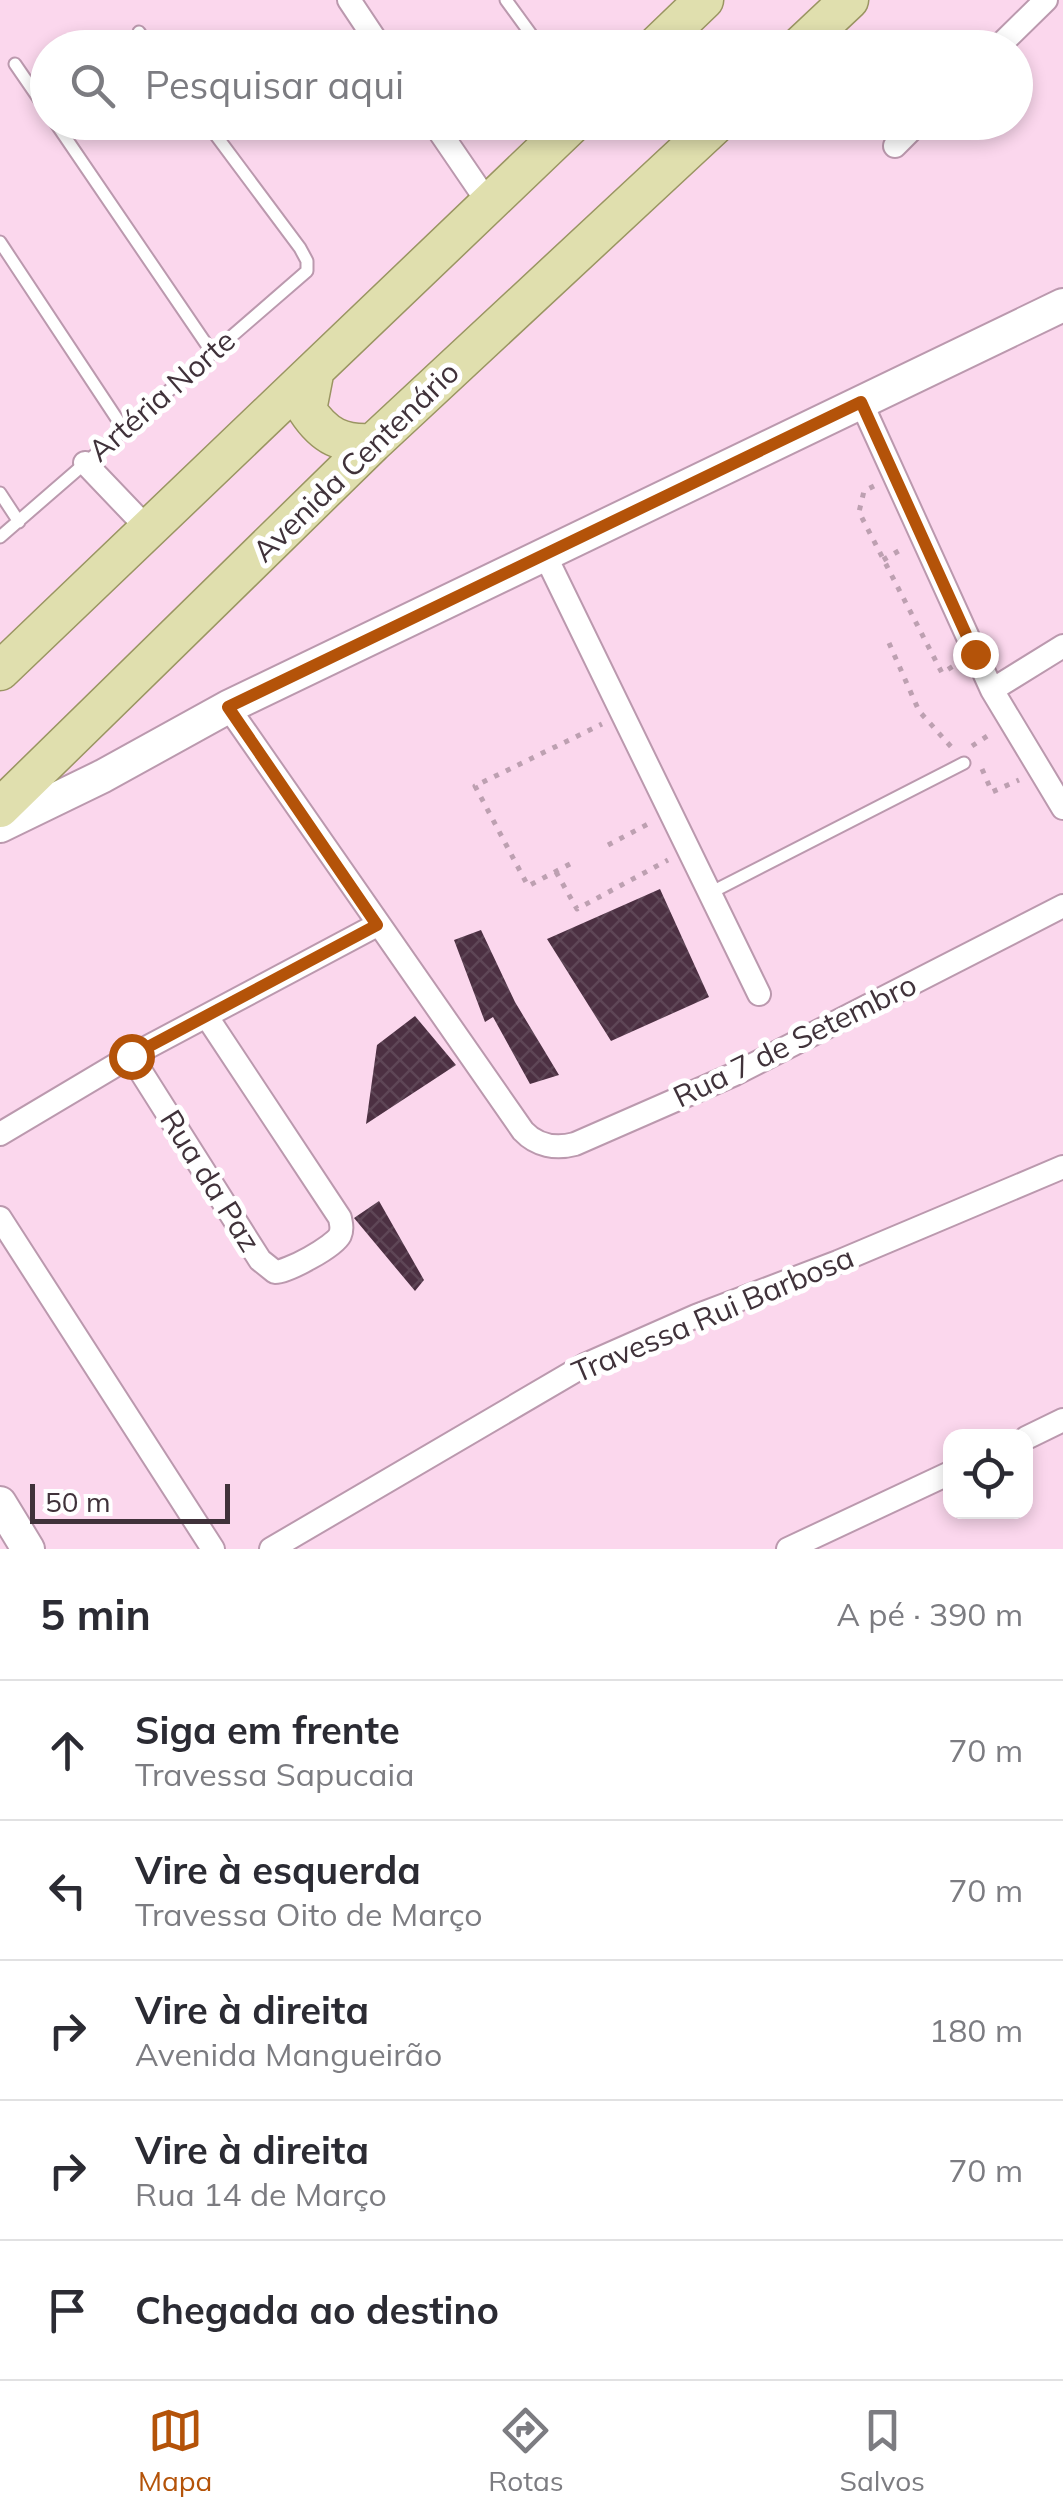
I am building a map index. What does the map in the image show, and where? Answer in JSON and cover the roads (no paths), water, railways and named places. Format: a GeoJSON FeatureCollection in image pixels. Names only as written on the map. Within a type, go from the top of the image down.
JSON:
{"type":"FeatureCollection","features":[{"type":"Feature","properties":{"kind":"main road"},"geometry":{"type":"LineString","coordinates":[[673,30],[704,0]]}},
{"type":"Feature","properties":{"kind":"main road"},"geometry":{"type":"LineString","coordinates":[[817,30],[849,0]]}},
{"type":"Feature","properties":{"kind":"main road"},"geometry":{"type":"LineString","coordinates":[[0,671],[555,140]]}},
{"type":"Feature","properties":{"kind":"main road","name":"Avenida Centenário"},"geometry":{"type":"LineString","coordinates":[[0,808],[374,443],[699,140]]}},
{"type":"Feature","properties":{"kind":"main road"},"geometry":{"type":"LineString","coordinates":[[314,374],[306,410],[319,429],[341,441],[374,443]]}},
{"type":"Feature","properties":{"kind":"main road"},"geometry":{"type":"LineString","coordinates":[[252,433],[286,431],[307,444],[320,464],[321,494]]}},
{"type":"Feature","properties":{"kind":"street"},"geometry":{"type":"LineString","coordinates":[[349,0],[370,30]]}},
{"type":"Feature","properties":{"kind":"street"},"geometry":{"type":"LineString","coordinates":[[1015,30],[1046,0]]}},
{"type":"Feature","properties":{"kind":"street"},"geometry":{"type":"LineString","coordinates":[[445,140],[489,204]]}},
{"type":"Feature","properties":{"kind":"street"},"geometry":{"type":"LineString","coordinates":[[895,146],[901,140]]}},
{"type":"Feature","properties":{"kind":"street"},"geometry":{"type":"LineString","coordinates":[[0,826],[116,770],[228,707],[1063,305]]}},
{"type":"Feature","properties":{"kind":"street"},"geometry":{"type":"LineString","coordinates":[[861,402],[992,690],[1063,808]]}},
{"type":"Feature","properties":{"kind":"street"},"geometry":{"type":"LineString","coordinates":[[85,463],[149,530]]}},
{"type":"Feature","properties":{"kind":"street"},"geometry":{"type":"LineString","coordinates":[[545,555],[758,994]]}},
{"type":"Feature","properties":{"kind":"street"},"geometry":{"type":"LineString","coordinates":[[992,690],[1063,646]]}},
{"type":"Feature","properties":{"kind":"street"},"geometry":{"type":"LineString","coordinates":[[0,1134],[131,1056],[377,925],[228,707]]}},
{"type":"Feature","properties":{"kind":"street"},"geometry":{"type":"LineString","coordinates":[[100,712],[90,736],[90,748],[102,767],[116,770]]}},
{"type":"Feature","properties":{"kind":"street","name":"Rua 7 de Setembro"},"geometry":{"type":"LineString","coordinates":[[377,925],[523,1131],[538,1143],[558,1146],[575,1144],[735,1074],[1063,906]]}},
{"type":"Feature","properties":{"kind":"street","name":"Rua da Paz"},"geometry":{"type":"LineString","coordinates":[[131,1056],[260,1260],[274,1272],[286,1272],[336,1241],[341,1230],[340,1218],[207,1017]]}},
{"type":"Feature","properties":{"kind":"street","name":"Travessa Rui Barbosa"},"geometry":{"type":"LineString","coordinates":[[271,1549],[584,1365],[1063,1167]]}},
{"type":"Feature","properties":{"kind":"street"},"geometry":{"type":"LineString","coordinates":[[0,1218],[212,1549]]}},
{"type":"Feature","properties":{"kind":"street"},"geometry":{"type":"LineString","coordinates":[[1033,1435],[1063,1420]]}},
{"type":"Feature","properties":{"kind":"street"},"geometry":{"type":"LineString","coordinates":[[788,1549],[943,1476]]}},
{"type":"Feature","properties":{"kind":"street"},"geometry":{"type":"LineString","coordinates":[[0,1503],[28,1549]]}},
{"type":"Feature","properties":{"kind":"lane"},"geometry":{"type":"LineString","coordinates":[[506,0],[528,30]]}},
{"type":"Feature","properties":{"kind":"lane"},"geometry":{"type":"LineString","coordinates":[[15,64],[30,86]]}},
{"type":"Feature","properties":{"kind":"lane"},"geometry":{"type":"LineString","coordinates":[[67,140],[211,351]]}},
{"type":"Feature","properties":{"kind":"lane","name":"Artéria Norte"},"geometry":{"type":"LineString","coordinates":[[0,538],[211,351],[304,275],[306,261],[300,248],[219,140]]}},
{"type":"Feature","properties":{"kind":"lane"},"geometry":{"type":"LineString","coordinates":[[0,242],[123,428]]}},
{"type":"Feature","properties":{"kind":"lane"},"geometry":{"type":"LineString","coordinates":[[0,493],[19,522]]}},
{"type":"Feature","properties":{"kind":"lane"},"geometry":{"type":"LineString","coordinates":[[710,893],[964,763]]}}]}
